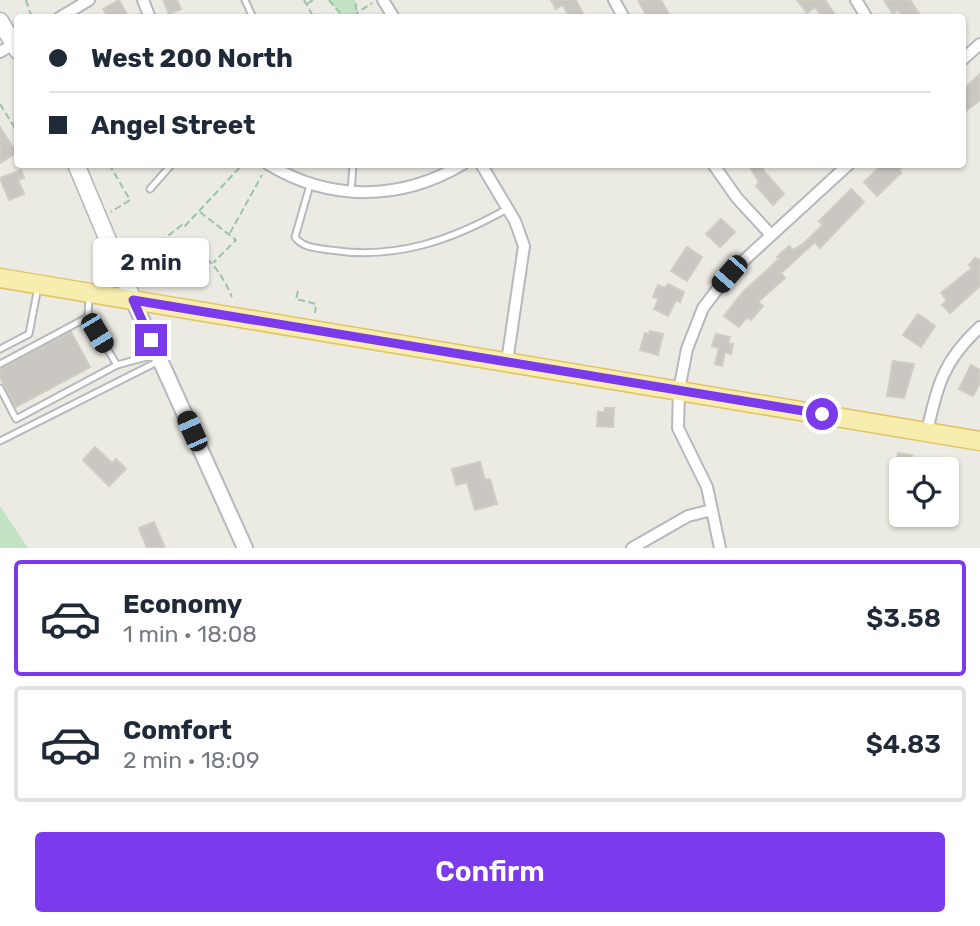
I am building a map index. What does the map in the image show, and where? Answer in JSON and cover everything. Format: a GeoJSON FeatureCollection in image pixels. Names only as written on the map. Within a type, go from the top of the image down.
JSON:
{"type":"FeatureCollection","features":[{"type":"Feature","properties":{"kind":"main road"},"geometry":{"type":"LineString","coordinates":[[0,21],[12,47]]}},
{"type":"Feature","properties":{"kind":"main road"},"geometry":{"type":"LineString","coordinates":[[78,168],[133,300]]}},
{"type":"Feature","properties":{"kind":"main road"},"geometry":{"type":"LineString","coordinates":[[0,278],[980,441]]}},
{"type":"Feature","properties":{"kind":"street"},"geometry":{"type":"LineString","coordinates":[[66,14],[89,0]]}},
{"type":"Feature","properties":{"kind":"street"},"geometry":{"type":"LineString","coordinates":[[378,1],[390,14]]}},
{"type":"Feature","properties":{"kind":"street"},"geometry":{"type":"LineString","coordinates":[[966,56],[980,44]]}},
{"type":"Feature","properties":{"kind":"street"},"geometry":{"type":"LineString","coordinates":[[276,168],[310,185],[351,193],[399,190],[442,176],[456,168]]}},
{"type":"Feature","properties":{"kind":"street"},"geometry":{"type":"LineString","coordinates":[[483,168],[520,232],[524,258],[507,362]]}},
{"type":"Feature","properties":{"kind":"street"},"geometry":{"type":"LineString","coordinates":[[716,168],[737,198],[771,236]]}},
{"type":"Feature","properties":{"kind":"street"},"geometry":{"type":"LineString","coordinates":[[720,548],[707,487],[678,428],[680,390],[687,349],[703,308],[729,274],[845,168]]}},
{"type":"Feature","properties":{"kind":"street"},"geometry":{"type":"LineString","coordinates":[[133,300],[246,548]]}},
{"type":"Feature","properties":{"kind":"street"},"geometry":{"type":"LineString","coordinates":[[927,432],[936,387],[949,360],[980,327]]}},
{"type":"Feature","properties":{"kind":"street"},"geometry":{"type":"LineString","coordinates":[[632,548],[688,516],[712,510]]}},
{"type":"Feature","properties":{"kind":"lane"},"geometry":{"type":"LineString","coordinates":[[150,189],[168,168]]}},
{"type":"Feature","properties":{"kind":"lane"},"geometry":{"type":"LineString","coordinates":[[351,193],[353,168]]}},
{"type":"Feature","properties":{"kind":"lane"},"geometry":{"type":"LineString","coordinates":[[310,185],[295,237],[307,246],[340,251],[408,250],[475,228],[507,209]]}},
{"type":"Feature","properties":{"kind":"lane"},"geometry":{"type":"LineString","coordinates":[[0,349],[29,334],[39,284]]}},
{"type":"Feature","properties":{"kind":"lane"},"geometry":{"type":"LineString","coordinates":[[89,292],[88,317],[117,365]]}},
{"type":"Feature","properties":{"kind":"lane"},"geometry":{"type":"LineString","coordinates":[[0,364],[88,317]]}},
{"type":"Feature","properties":{"kind":"lane"},"geometry":{"type":"LineString","coordinates":[[0,388],[16,419],[117,365],[159,357]]}},
{"type":"Feature","properties":{"kind":"lane"},"geometry":{"type":"LineString","coordinates":[[0,441],[159,357]]}},
{"type":"Feature","properties":{"kind":"path"},"geometry":{"type":"LineString","coordinates":[[304,0],[312,14]]}},
{"type":"Feature","properties":{"kind":"path"},"geometry":{"type":"LineString","coordinates":[[306,5],[313,0]]}},
{"type":"Feature","properties":{"kind":"path"},"geometry":{"type":"LineString","coordinates":[[329,0],[341,14]]}},
{"type":"Feature","properties":{"kind":"path"},"geometry":{"type":"LineString","coordinates":[[355,0],[363,7]]}},
{"type":"Feature","properties":{"kind":"path"},"geometry":{"type":"LineString","coordinates":[[357,13],[363,7],[378,1]]}},
{"type":"Feature","properties":{"kind":"path"},"geometry":{"type":"LineString","coordinates":[[357,13],[358,5]]}},
{"type":"Feature","properties":{"kind":"path"},"geometry":{"type":"LineString","coordinates":[[0,104],[14,127]]}},
{"type":"Feature","properties":{"kind":"path"},"geometry":{"type":"LineString","coordinates":[[110,168],[130,200],[110,212]]}},
{"type":"Feature","properties":{"kind":"path"},"geometry":{"type":"LineString","coordinates":[[160,243],[182,225],[184,228],[239,168]]}},
{"type":"Feature","properties":{"kind":"path"},"geometry":{"type":"LineString","coordinates":[[229,234],[262,175]]}},
{"type":"Feature","properties":{"kind":"path"},"geometry":{"type":"LineString","coordinates":[[200,211],[236,240],[212,264]]}},
{"type":"Feature","properties":{"kind":"path"},"geometry":{"type":"LineString","coordinates":[[127,249],[160,243],[192,248],[212,264],[232,297]]}},
{"type":"Feature","properties":{"kind":"path"},"geometry":{"type":"LineString","coordinates":[[298,291],[296,299],[316,304],[315,313]]}},
{"type":"Feature","properties":{"kind":"green space"},"geometry":{"type":"Polygon","coordinates":[[[329,0],[355,0],[357,13],[341,14],[329,0]]]}},
{"type":"Feature","properties":{"kind":"green space"},"geometry":{"type":"Polygon","coordinates":[[[0,506],[28,548],[0,548],[0,506]]]}},
{"type":"Feature","properties":{"kind":"building"},"geometry":{"type":"Polygon","coordinates":[[[119,0],[127,14],[106,14],[103,9],[119,0]]]}},
{"type":"Feature","properties":{"kind":"building"},"geometry":{"type":"Polygon","coordinates":[[[163,0],[177,0],[181,9],[169,14],[163,0]]]}},
{"type":"Feature","properties":{"kind":"building"},"geometry":{"type":"Polygon","coordinates":[[[551,0],[576,0],[583,14],[568,14],[563,5],[556,9],[551,0]]]}},
{"type":"Feature","properties":{"kind":"building"},"geometry":{"type":"Polygon","coordinates":[[[638,0],[661,0],[669,14],[646,14],[638,0]]]}},
{"type":"Feature","properties":{"kind":"building"},"geometry":{"type":"Polygon","coordinates":[[[797,0],[825,0],[834,14],[820,14],[815,7],[807,13],[797,0]]]}},
{"type":"Feature","properties":{"kind":"building"},"geometry":{"type":"Polygon","coordinates":[[[884,0],[910,0],[919,14],[900,14],[898,10],[893,14],[884,0]]]}},
{"type":"Feature","properties":{"kind":"building"},"geometry":{"type":"Polygon","coordinates":[[[980,74],[980,100],[966,111],[966,87],[980,74]]]}},
{"type":"Feature","properties":{"kind":"building"},"geometry":{"type":"Polygon","coordinates":[[[0,127],[14,154],[0,163],[0,127]]]}},
{"type":"Feature","properties":{"kind":"building"},"geometry":{"type":"Polygon","coordinates":[[[750,168],[763,168],[784,194],[773,205],[756,186],[759,182],[750,168]]]}},
{"type":"Feature","properties":{"kind":"building"},"geometry":{"type":"Polygon","coordinates":[[[879,168],[901,168],[901,173],[877,196],[864,182],[879,168]]]}},
{"type":"Feature","properties":{"kind":"building"},"geometry":{"type":"Polygon","coordinates":[[[21,170],[24,178],[18,180],[24,194],[9,200],[0,178],[21,170]]]}},
{"type":"Feature","properties":{"kind":"building"},"geometry":{"type":"Polygon","coordinates":[[[851,189],[864,202],[820,248],[815,242],[781,273],[785,278],[758,302],[763,306],[751,320],[747,317],[739,327],[724,316],[743,292],[779,259],[777,257],[789,246],[793,250],[804,243],[823,225],[819,221],[851,189]]]}},
{"type":"Feature","properties":{"kind":"building"},"geometry":{"type":"Polygon","coordinates":[[[721,219],[735,232],[720,247],[706,234],[721,219]]]}},
{"type":"Feature","properties":{"kind":"building"},"geometry":{"type":"Polygon","coordinates":[[[687,247],[702,257],[687,281],[671,271],[687,247]]]}},
{"type":"Feature","properties":{"kind":"building"},"geometry":{"type":"Polygon","coordinates":[[[975,258],[980,260],[980,286],[950,313],[942,305],[947,300],[941,293],[972,268],[969,265],[975,258]]]}},
{"type":"Feature","properties":{"kind":"building"},"geometry":{"type":"Polygon","coordinates":[[[668,284],[684,292],[680,302],[676,300],[668,316],[654,309],[659,299],[653,297],[658,285],[665,288],[668,284]]]}},
{"type":"Feature","properties":{"kind":"building"},"geometry":{"type":"Polygon","coordinates":[[[918,314],[935,326],[921,347],[903,335],[918,314]]]}},
{"type":"Feature","properties":{"kind":"building"},"geometry":{"type":"Polygon","coordinates":[[[650,331],[663,334],[658,355],[640,350],[645,333],[649,334],[650,331]]]}},
{"type":"Feature","properties":{"kind":"building"},"geometry":{"type":"Polygon","coordinates":[[[71,332],[90,367],[16,407],[0,377],[0,369],[71,332]]]}},
{"type":"Feature","properties":{"kind":"building"},"geometry":{"type":"Polygon","coordinates":[[[716,334],[730,337],[728,343],[733,344],[731,354],[725,352],[722,366],[715,364],[719,348],[712,346],[716,334]]]}},
{"type":"Feature","properties":{"kind":"building"},"geometry":{"type":"Polygon","coordinates":[[[893,361],[914,364],[904,398],[887,396],[893,361]]]}},
{"type":"Feature","properties":{"kind":"building"},"geometry":{"type":"Polygon","coordinates":[[[971,365],[980,370],[980,383],[973,396],[959,389],[971,365]]]}},
{"type":"Feature","properties":{"kind":"building"},"geometry":{"type":"Polygon","coordinates":[[[605,408],[614,408],[613,427],[597,426],[598,412],[605,412],[605,408]]]}},
{"type":"Feature","properties":{"kind":"building"},"geometry":{"type":"Polygon","coordinates":[[[95,447],[112,463],[116,459],[126,469],[109,486],[83,460],[95,447]]]}},
{"type":"Feature","properties":{"kind":"building"},"geometry":{"type":"Polygon","coordinates":[[[898,453],[912,455],[912,457],[897,457],[898,453]]]}},
{"type":"Feature","properties":{"kind":"building"},"geometry":{"type":"Polygon","coordinates":[[[480,462],[485,480],[490,479],[497,504],[475,510],[467,482],[456,485],[452,469],[480,462]]]}},
{"type":"Feature","properties":{"kind":"building"},"geometry":{"type":"Polygon","coordinates":[[[154,522],[165,548],[147,548],[139,528],[154,522]]]}},
{"type":"Feature","properties":{"kind":"route"},"geometry":{"type":"LineString","coordinates":[[151,340],[133,300],[822,414]]}}]}
